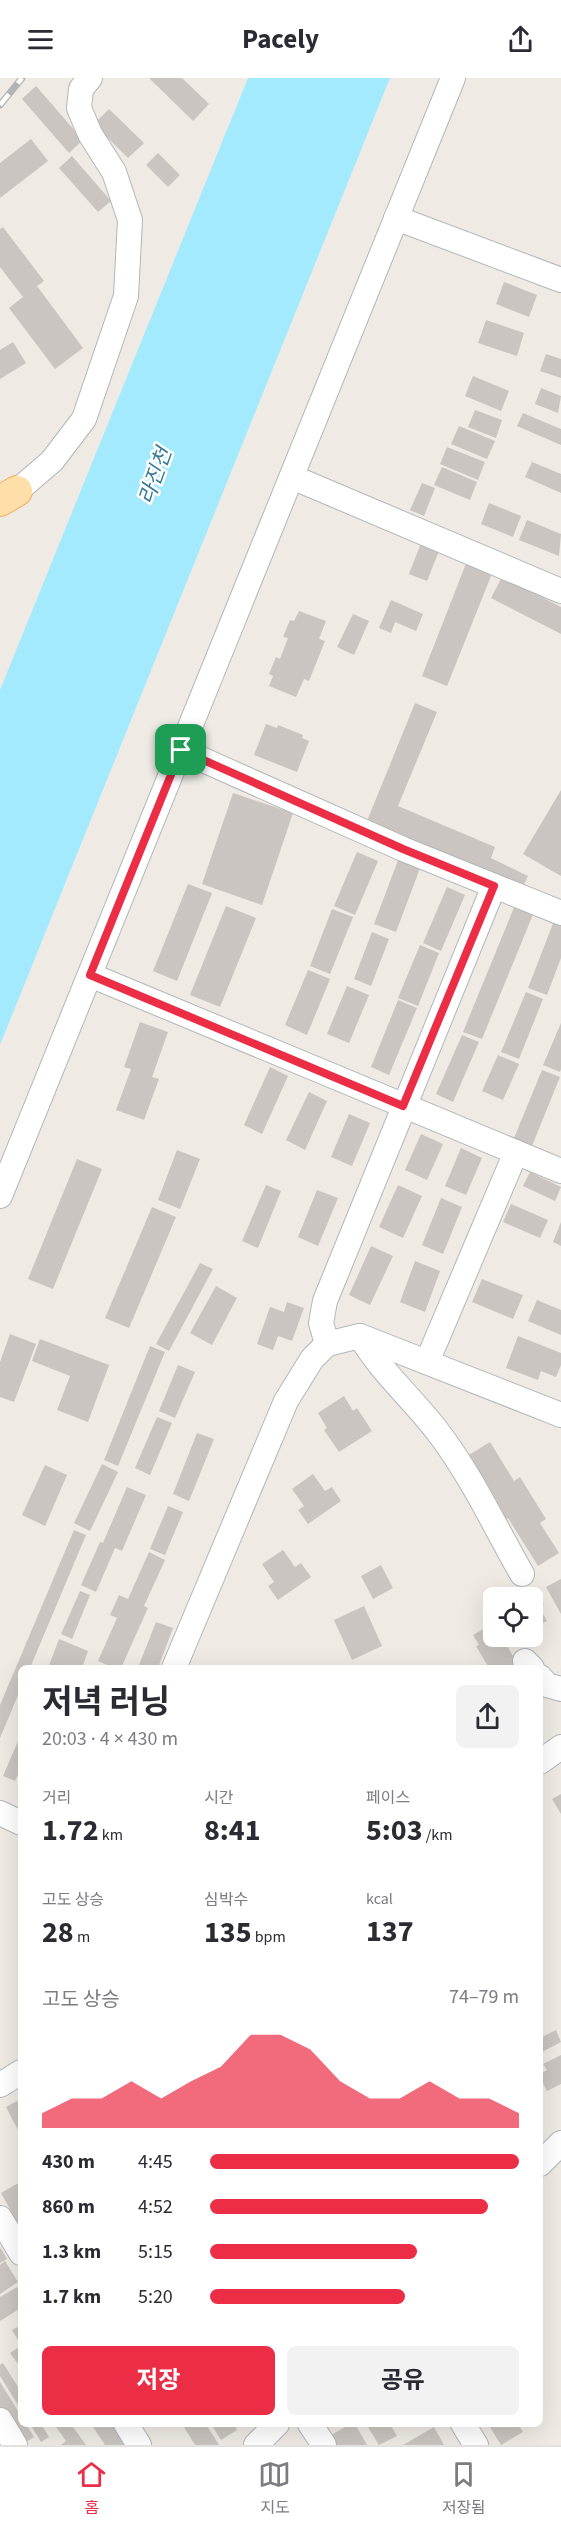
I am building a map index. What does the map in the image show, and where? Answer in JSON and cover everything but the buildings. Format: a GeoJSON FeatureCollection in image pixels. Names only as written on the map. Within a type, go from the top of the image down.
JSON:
{"type":"FeatureCollection","features":[{"type":"Feature","properties":{"kind":"street"},"geometry":{"type":"LineString","coordinates":[[8,496],[52,461],[84,418],[126,296],[129,220],[114,172],[90,134],[79,108],[81,90],[90,78]]}},
{"type":"Feature","properties":{"kind":"street"},"geometry":{"type":"LineString","coordinates":[[0,1196],[453,78]]}},
{"type":"Feature","properties":{"kind":"street"},"geometry":{"type":"LineString","coordinates":[[396,218],[561,280]]}},
{"type":"Feature","properties":{"kind":"street"},"geometry":{"type":"LineString","coordinates":[[292,477],[561,591]]}},
{"type":"Feature","properties":{"kind":"street"},"geometry":{"type":"LineString","coordinates":[[181,750],[403,849],[561,913]]}},
{"type":"Feature","properties":{"kind":"street"},"geometry":{"type":"LineString","coordinates":[[327,1344],[321,1323],[325,1301],[494,886]]}},
{"type":"Feature","properties":{"kind":"street"},"geometry":{"type":"LineString","coordinates":[[90,975],[561,1171]]}},
{"type":"Feature","properties":{"kind":"street"},"geometry":{"type":"LineString","coordinates":[[427,1362],[516,1152]]}},
{"type":"Feature","properties":{"kind":"street"},"geometry":{"type":"LineString","coordinates":[[360,1336],[373,1359],[438,1432],[469,1480],[522,1574]]}},
{"type":"Feature","properties":{"kind":"street"},"geometry":{"type":"LineString","coordinates":[[175,1665],[286,1401],[312,1359],[327,1344],[360,1336],[559,1408]]}},
{"type":"Feature","properties":{"kind":"street"},"geometry":{"type":"LineString","coordinates":[[543,1681],[547,1685],[561,1689]]}},
{"type":"Feature","properties":{"kind":"street"},"geometry":{"type":"LineString","coordinates":[[543,1760],[561,1747]]}},
{"type":"Feature","properties":{"kind":"street"},"geometry":{"type":"LineString","coordinates":[[0,1813],[18,1822]]}},
{"type":"Feature","properties":{"kind":"street"},"geometry":{"type":"LineString","coordinates":[[0,2085],[18,2074]]}},
{"type":"Feature","properties":{"kind":"street"},"geometry":{"type":"LineString","coordinates":[[543,2161],[561,2143]]}},
{"type":"Feature","properties":{"kind":"street"},"geometry":{"type":"LineString","coordinates":[[0,2218],[18,2248]]}},
{"type":"Feature","properties":{"kind":"street"},"geometry":{"type":"LineString","coordinates":[[0,2420],[15,2445]]}},
{"type":"Feature","properties":{"kind":"street"},"geometry":{"type":"LineString","coordinates":[[128,2427],[139,2445]]}},
{"type":"Feature","properties":{"kind":"street"},"geometry":{"type":"LineString","coordinates":[[256,2445],[274,2427]]}},
{"type":"Feature","properties":{"kind":"street"},"geometry":{"type":"LineString","coordinates":[[312,2427],[324,2445]]}},
{"type":"Feature","properties":{"kind":"street"},"geometry":{"type":"LineString","coordinates":[[465,2427],[476,2445]]}},
{"type":"Feature","properties":{"kind":"water","name":"라진천"},"geometry":{"type":"Polygon","coordinates":[[[248,78],[390,78],[0,1045],[0,690],[248,78]]]}},
{"type":"Feature","properties":{"kind":"railway"},"geometry":{"type":"LineString","coordinates":[[0,105],[22,78]]}},
{"type":"Feature","properties":{"kind":"route"},"geometry":{"type":"LineString","coordinates":[[181,750],[403,849],[494,886],[403,1106],[90,975],[181,750]]}}]}
